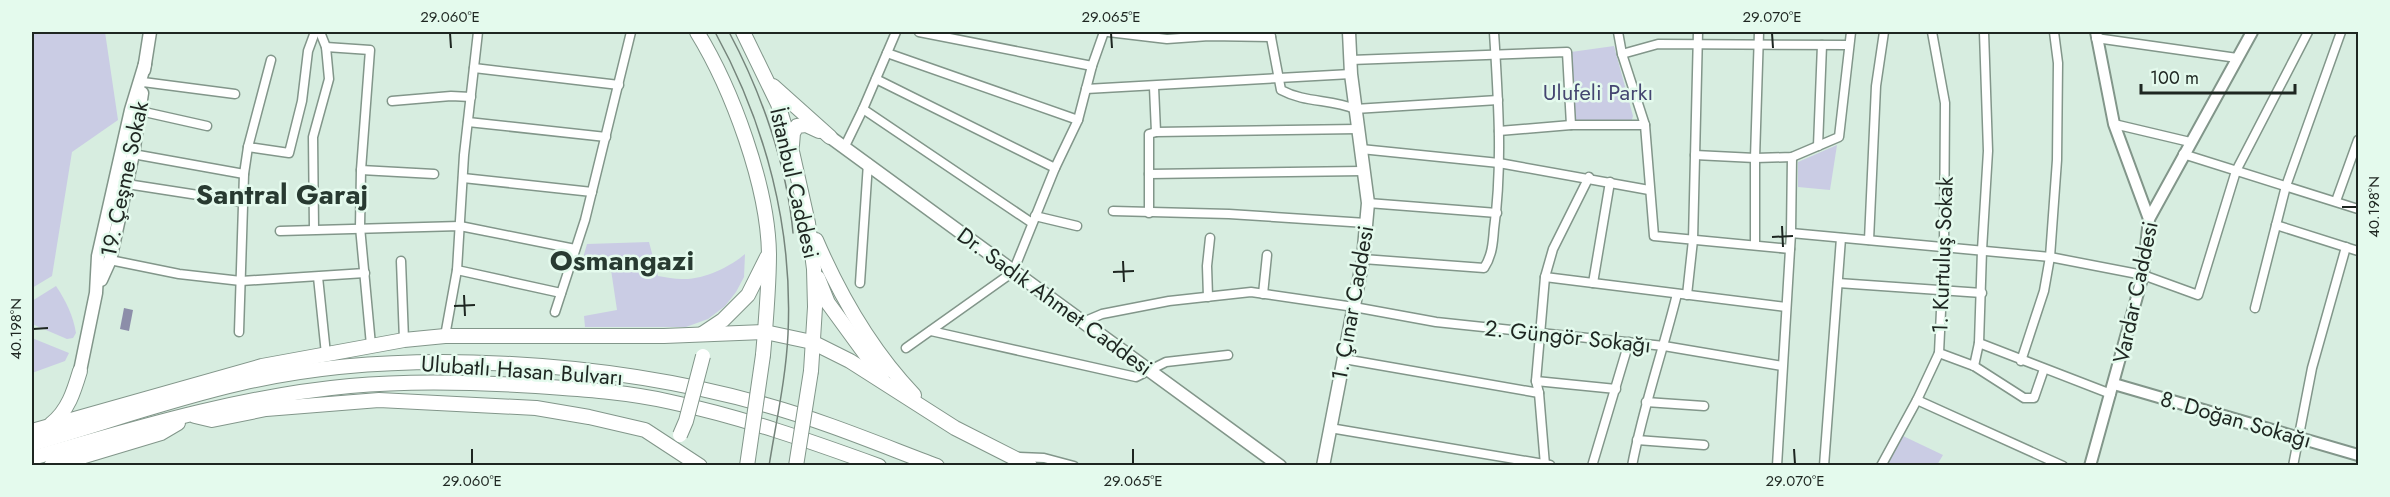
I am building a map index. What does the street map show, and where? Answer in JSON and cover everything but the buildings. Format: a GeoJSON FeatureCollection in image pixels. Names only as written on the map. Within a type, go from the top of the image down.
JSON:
{"type":"FeatureCollection","features":[{"type":"Feature","properties":{"kind":"highway"},"geometry":{"type":"LineString","coordinates":[[689,32],[693,33],[708,50]]}},
{"type":"Feature","properties":{"kind":"highway","name":"İstanbul Caddesi"},"geometry":{"type":"LineString","coordinates":[[697,32],[708,50],[728,95],[754,172],[763,205],[769,252],[763,355],[747,465]]}},
{"type":"Feature","properties":{"kind":"highway","name":"İstanbul Caddesi"},"geometry":{"type":"LineString","coordinates":[[743,32],[770,84],[791,147],[808,223],[814,269],[815,307],[811,371],[796,465]]}},
{"type":"Feature","properties":{"kind":"highway"},"geometry":{"type":"LineString","coordinates":[[770,84],[830,136]]}},
{"type":"Feature","properties":{"kind":"highway"},"geometry":{"type":"LineString","coordinates":[[791,147],[793,133],[801,125],[830,136]]}},
{"type":"Feature","properties":{"kind":"highway"},"geometry":{"type":"LineString","coordinates":[[808,223],[839,293],[888,368],[930,412]]}},
{"type":"Feature","properties":{"kind":"highway"},"geometry":{"type":"LineString","coordinates":[[701,335],[723,320],[748,295],[769,252]]}},
{"type":"Feature","properties":{"kind":"highway"},"geometry":{"type":"LineString","coordinates":[[814,269],[828,303],[887,384]]}},
{"type":"Feature","properties":{"kind":"highway"},"geometry":{"type":"LineString","coordinates":[[32,432],[262,366],[404,340],[445,336],[701,335],[765,332],[813,342],[850,361],[930,412],[1011,457],[1030,465]]}},
{"type":"Feature","properties":{"kind":"highway"},"geometry":{"type":"LineString","coordinates":[[681,465],[675,440],[686,421],[703,356],[701,335]]}},
{"type":"Feature","properties":{"kind":"highway","name":"Ulubatlı Hasan Bulvarı"},"geometry":{"type":"LineString","coordinates":[[32,444],[243,382],[346,368],[407,363],[473,363],[590,371],[678,384],[766,405],[937,465]]}},
{"type":"Feature","properties":{"kind":"highway"},"geometry":{"type":"LineString","coordinates":[[150,409],[262,366]]}},
{"type":"Feature","properties":{"kind":"highway"},"geometry":{"type":"LineString","coordinates":[[80,371],[79,395],[85,410],[94,413]]}},
{"type":"Feature","properties":{"kind":"highway"},"geometry":{"type":"LineString","coordinates":[[47,427],[60,418],[74,395],[80,371]]}},
{"type":"Feature","properties":{"kind":"highway","name":"Ulubatlı Hasan Bulvarı"},"geometry":{"type":"LineString","coordinates":[[32,458],[191,415],[261,399],[360,385],[473,382],[578,389],[669,401],[769,427],[879,465]]}},
{"type":"Feature","properties":{"kind":"highway"},"geometry":{"type":"LineString","coordinates":[[51,465],[161,433],[191,415],[212,420],[266,409],[379,400],[536,408],[589,417],[645,430],[675,440],[700,465]]}},
{"type":"Feature","properties":{"kind":"main road","name":"19. Çeşme Sokak"},"geometry":{"type":"LineString","coordinates":[[96,293],[110,260],[127,184],[140,111],[150,32]]}},
{"type":"Feature","properties":{"kind":"main road","name":"1. Çınar Caddesi"},"geometry":{"type":"LineString","coordinates":[[1323,465],[1363,259],[1368,203],[1351,74],[1349,32]]}},
{"type":"Feature","properties":{"kind":"main road","name":"19. Çeşme Sokak"},"geometry":{"type":"LineString","coordinates":[[80,371],[96,293],[98,256],[131,110],[145,64]]}},
{"type":"Feature","properties":{"kind":"main road","name":"Dr. Sadık Ahmet Caddesi"},"geometry":{"type":"LineString","coordinates":[[830,136],[1280,465]]}},
{"type":"Feature","properties":{"kind":"street"},"geometry":{"type":"LineString","coordinates":[[248,147],[289,153],[302,101],[308,51],[315,32]]}},
{"type":"Feature","properties":{"kind":"street"},"geometry":{"type":"LineString","coordinates":[[314,230],[313,137],[329,79],[326,47],[320,32]]}},
{"type":"Feature","properties":{"kind":"street"},"geometry":{"type":"LineString","coordinates":[[445,336],[457,270],[462,178],[478,32]]}},
{"type":"Feature","properties":{"kind":"street"},"geometry":{"type":"LineString","coordinates":[[555,312],[592,192],[631,32]]}},
{"type":"Feature","properties":{"kind":"street"},"geometry":{"type":"LineString","coordinates":[[845,146],[896,32]]}},
{"type":"Feature","properties":{"kind":"street"},"geometry":{"type":"LineString","coordinates":[[919,32],[1092,66]]}},
{"type":"Feature","properties":{"kind":"street"},"geometry":{"type":"LineString","coordinates":[[906,348],[1013,272],[1055,168],[1078,120],[1092,66],[1106,32],[1167,39],[1270,34],[1281,90],[1293,97],[1340,103],[1355,109],[1498,100]]}},
{"type":"Feature","properties":{"kind":"street"},"geometry":{"type":"LineString","coordinates":[[1363,259],[1484,268],[1490,259],[1497,213],[1500,131],[1494,32]]}},
{"type":"Feature","properties":{"kind":"street"},"geometry":{"type":"LineString","coordinates":[[1618,32],[1622,54],[1645,125],[1654,236],[1790,249]]}},
{"type":"Feature","properties":{"kind":"street"},"geometry":{"type":"LineString","coordinates":[[1632,465],[1646,402],[1682,294],[1693,240],[1698,32]]}},
{"type":"Feature","properties":{"kind":"street"},"geometry":{"type":"LineString","coordinates":[[1755,244],[1759,32]]}},
{"type":"Feature","properties":{"kind":"street"},"geometry":{"type":"LineString","coordinates":[[1695,155],[1792,157],[1839,137],[1851,32]]}},
{"type":"Feature","properties":{"kind":"street"},"geometry":{"type":"LineString","coordinates":[[1869,240],[1876,86],[1884,32]]}},
{"type":"Feature","properties":{"kind":"street","name":"1. Kurtuluş Sokak"},"geometry":{"type":"LineString","coordinates":[[1881,465],[1917,400],[1939,353],[1943,291],[1945,103],[1932,32]]}},
{"type":"Feature","properties":{"kind":"street"},"geometry":{"type":"LineString","coordinates":[[1974,366],[1979,343],[1988,151],[1984,32]]}},
{"type":"Feature","properties":{"kind":"street"},"geometry":{"type":"LineString","coordinates":[[2021,361],[2044,291],[2050,257],[2057,160],[2058,63],[2054,32]]}},
{"type":"Feature","properties":{"kind":"street","name":"Vardar Caddesi"},"geometry":{"type":"LineString","coordinates":[[2090,465],[2143,275],[2149,219],[2252,32]]}},
{"type":"Feature","properties":{"kind":"street"},"geometry":{"type":"LineString","coordinates":[[1791,233],[2050,257],[2143,275],[2198,295],[2236,171],[2308,32]]}},
{"type":"Feature","properties":{"kind":"street"},"geometry":{"type":"LineString","coordinates":[[2255,308],[2286,186],[2341,32]]}},
{"type":"Feature","properties":{"kind":"street"},"geometry":{"type":"LineString","coordinates":[[2149,219],[2114,124],[2096,35],[2237,58]]}},
{"type":"Feature","properties":{"kind":"street"},"geometry":{"type":"LineString","coordinates":[[1622,54],[1658,44],[1849,45]]}},
{"type":"Feature","properties":{"kind":"street"},"geometry":{"type":"LineString","coordinates":[[1818,146],[1822,45]]}},
{"type":"Feature","properties":{"kind":"street"},"geometry":{"type":"LineString","coordinates":[[326,47],[370,50],[361,170],[360,227],[371,345]]}},
{"type":"Feature","properties":{"kind":"street"},"geometry":{"type":"LineString","coordinates":[[1351,60],[1567,52],[1571,125]]}},
{"type":"Feature","properties":{"kind":"street"},"geometry":{"type":"LineString","coordinates":[[887,53],[1078,120]]}},
{"type":"Feature","properties":{"kind":"street"},"geometry":{"type":"LineString","coordinates":[[239,332],[244,174],[248,147],[271,60]]}},
{"type":"Feature","properties":{"kind":"street"},"geometry":{"type":"LineString","coordinates":[[474,68],[619,85]]}},
{"type":"Feature","properties":{"kind":"street"},"geometry":{"type":"LineString","coordinates":[[1086,89],[1154,87],[1351,74]]}},
{"type":"Feature","properties":{"kind":"street"},"geometry":{"type":"LineString","coordinates":[[876,80],[1055,168]]}},
{"type":"Feature","properties":{"kind":"street"},"geometry":{"type":"LineString","coordinates":[[143,82],[235,94]]}},
{"type":"Feature","properties":{"kind":"street"},"geometry":{"type":"LineString","coordinates":[[1154,87],[1156,132]]}},
{"type":"Feature","properties":{"kind":"street"},"geometry":{"type":"LineString","coordinates":[[392,101],[451,96],[471,97]]}},
{"type":"Feature","properties":{"kind":"street"},"geometry":{"type":"LineString","coordinates":[[863,109],[1034,220],[1077,226]]}},
{"type":"Feature","properties":{"kind":"street"},"geometry":{"type":"LineString","coordinates":[[140,111],[207,126]]}},
{"type":"Feature","properties":{"kind":"street"},"geometry":{"type":"LineString","coordinates":[[468,122],[606,137]]}},
{"type":"Feature","properties":{"kind":"street"},"geometry":{"type":"LineString","coordinates":[[2114,124],[2190,142]]}},
{"type":"Feature","properties":{"kind":"street"},"geometry":{"type":"LineString","coordinates":[[1500,131],[1571,125],[1645,125]]}},
{"type":"Feature","properties":{"kind":"street"},"geometry":{"type":"LineString","coordinates":[[1149,213],[1149,134],[1156,132],[1358,129]]}},
{"type":"Feature","properties":{"kind":"street"},"geometry":{"type":"LineString","coordinates":[[2336,201],[2358,140]]}},
{"type":"Feature","properties":{"kind":"street"},"geometry":{"type":"LineString","coordinates":[[1361,149],[1499,162],[1649,190]]}},
{"type":"Feature","properties":{"kind":"street"},"geometry":{"type":"LineString","coordinates":[[133,154],[244,174]]}},
{"type":"Feature","properties":{"kind":"street"},"geometry":{"type":"LineString","coordinates":[[2183,154],[2358,209]]}},
{"type":"Feature","properties":{"kind":"street"},"geometry":{"type":"LineString","coordinates":[[1777,465],[1791,233],[1792,157]]}},
{"type":"Feature","properties":{"kind":"street"},"geometry":{"type":"LineString","coordinates":[[860,283],[868,163]]}},
{"type":"Feature","properties":{"kind":"street"},"geometry":{"type":"LineString","coordinates":[[361,170],[434,174]]}},
{"type":"Feature","properties":{"kind":"street"},"geometry":{"type":"LineString","coordinates":[[1149,174],[1363,171]]}},
{"type":"Feature","properties":{"kind":"street"},"geometry":{"type":"LineString","coordinates":[[1545,465],[1536,381],[1545,277],[1553,249],[1589,177]]}},
{"type":"Feature","properties":{"kind":"street"},"geometry":{"type":"LineString","coordinates":[[462,178],[592,192]]}},
{"type":"Feature","properties":{"kind":"street"},"geometry":{"type":"LineString","coordinates":[[1593,283],[1610,182]]}},
{"type":"Feature","properties":{"kind":"street"},"geometry":{"type":"LineString","coordinates":[[127,184],[243,202]]}},
{"type":"Feature","properties":{"kind":"street"},"geometry":{"type":"LineString","coordinates":[[1368,203],[1497,213]]}},
{"type":"Feature","properties":{"kind":"street"},"geometry":{"type":"LineString","coordinates":[[1113,211],[1229,214],[1366,223]]}},
{"type":"Feature","properties":{"kind":"street"},"geometry":{"type":"LineString","coordinates":[[2276,225],[2358,251]]}},
{"type":"Feature","properties":{"kind":"street"},"geometry":{"type":"LineString","coordinates":[[280,231],[460,226],[575,249]]}},
{"type":"Feature","properties":{"kind":"street"},"geometry":{"type":"LineString","coordinates":[[1208,297],[1207,266],[1210,238]]}},
{"type":"Feature","properties":{"kind":"street"},"geometry":{"type":"LineString","coordinates":[[1824,465],[1841,238]]}},
{"type":"Feature","properties":{"kind":"street"},"geometry":{"type":"LineString","coordinates":[[2293,465],[2313,368],[2346,247]]}},
{"type":"Feature","properties":{"kind":"street"},"geometry":{"type":"LineString","coordinates":[[1263,294],[1268,255]]}},
{"type":"Feature","properties":{"kind":"street"},"geometry":{"type":"LineString","coordinates":[[110,260],[179,274],[240,281],[364,273]]}},
{"type":"Feature","properties":{"kind":"street"},"geometry":{"type":"LineString","coordinates":[[401,261],[404,340]]}},
{"type":"Feature","properties":{"kind":"street"},"geometry":{"type":"LineString","coordinates":[[457,270],[561,293]]}},
{"type":"Feature","properties":{"kind":"street"},"geometry":{"type":"LineString","coordinates":[[318,277],[326,354]]}},
{"type":"Feature","properties":{"kind":"street"},"geometry":{"type":"LineString","coordinates":[[1545,277],[1786,307]]}},
{"type":"Feature","properties":{"kind":"street"},"geometry":{"type":"LineString","coordinates":[[1838,283],[1982,293]]}},
{"type":"Feature","properties":{"kind":"street","name":"2. Güngör Sokağı"},"geometry":{"type":"LineString","coordinates":[[1083,322],[1102,314],[1169,301],[1251,292],[1436,322],[1664,346],[1782,366]]}},
{"type":"Feature","properties":{"kind":"street"},"geometry":{"type":"LineString","coordinates":[[931,331],[1136,377],[1166,362],[1228,355]]}},
{"type":"Feature","properties":{"kind":"street"},"geometry":{"type":"LineString","coordinates":[[1592,465],[1629,342]]}},
{"type":"Feature","properties":{"kind":"street"},"geometry":{"type":"LineString","coordinates":[[1979,343],[2044,369],[2113,389]]}},
{"type":"Feature","properties":{"kind":"street"},"geometry":{"type":"LineString","coordinates":[[1939,353],[1974,366],[2024,398],[2034,398],[2044,369]]}},
{"type":"Feature","properties":{"kind":"street"},"geometry":{"type":"LineString","coordinates":[[1344,359],[1539,393]]}},
{"type":"Feature","properties":{"kind":"street"},"geometry":{"type":"LineString","coordinates":[[1536,381],[1616,389]]}},
{"type":"Feature","properties":{"kind":"street","name":"8. Doğan Sokağı"},"geometry":{"type":"LineString","coordinates":[[2113,389],[2299,437],[2358,455]]}},
{"type":"Feature","properties":{"kind":"street"},"geometry":{"type":"LineString","coordinates":[[1917,400],[2062,465]]}},
{"type":"Feature","properties":{"kind":"street"},"geometry":{"type":"LineString","coordinates":[[1646,402],[1704,406]]}},
{"type":"Feature","properties":{"kind":"street"},"geometry":{"type":"LineString","coordinates":[[1330,428],[1550,465]]}},
{"type":"Feature","properties":{"kind":"street"},"geometry":{"type":"LineString","coordinates":[[1637,440],[1704,445]]}},
{"type":"Feature","properties":{"kind":"street"},"geometry":{"type":"LineString","coordinates":[[1011,457],[1044,458],[1074,465]]}},
{"type":"Feature","properties":{"kind":"green space"},"geometry":{"type":"Polygon","coordinates":[[[32,32],[105,32],[118,120],[72,152],[52,276],[32,288],[32,32]]]}},
{"type":"Feature","properties":{"kind":"green space","name":"Ulufeli Parkı"},"geometry":{"type":"Polygon","coordinates":[[[1614,46],[1633,116],[1631,123],[1572,123],[1571,52],[1614,46]]]}},
{"type":"Feature","properties":{"kind":"green space"},"geometry":{"type":"Polygon","coordinates":[[[1837,145],[1830,190],[1798,187],[1798,162],[1837,145]]]}},
{"type":"Feature","properties":{"kind":"green space"},"geometry":{"type":"Polygon","coordinates":[[[649,242],[658,276],[690,279],[707,275],[732,264],[745,254],[744,277],[725,306],[708,319],[686,327],[585,327],[584,316],[617,310],[610,263],[583,258],[587,244],[649,242]]]}},
{"type":"Feature","properties":{"kind":"green space"},"geometry":{"type":"Polygon","coordinates":[[[56,286],[73,320],[76,333],[73,338],[67,339],[32,324],[32,301],[56,286]]]}},
{"type":"Feature","properties":{"kind":"green space"},"geometry":{"type":"Polygon","coordinates":[[[32,338],[69,353],[65,361],[32,373],[32,338]]]}},
{"type":"Feature","properties":{"kind":"green space"},"geometry":{"type":"Polygon","coordinates":[[[1901,435],[1943,455],[1937,465],[1886,466],[1901,435]]]}},
{"type":"Feature","properties":{"kind":"shaded area"},"geometry":{"type":"Polygon","coordinates":[[[124,308],[133,310],[129,331],[120,329],[124,308]]]}},
{"type":"Feature","properties":{"kind":"tram line"},"geometry":{"type":"LineString","coordinates":[[715,32],[733,67],[762,140],[781,216],[786,255],[787,350],[769,466]]}},
{"type":"Feature","properties":{"kind":"tram line"},"geometry":{"type":"LineString","coordinates":[[729,32],[752,79],[779,155],[793,233]]}},
{"type":"Feature","properties":{"kind":"district","name":"Santral Garaj"},"geometry":{"type":"Point","coordinates":[282,194]}},
{"type":"Feature","properties":{"kind":"district","name":"Osmangazi"},"geometry":{"type":"Point","coordinates":[622,260]}}]}
